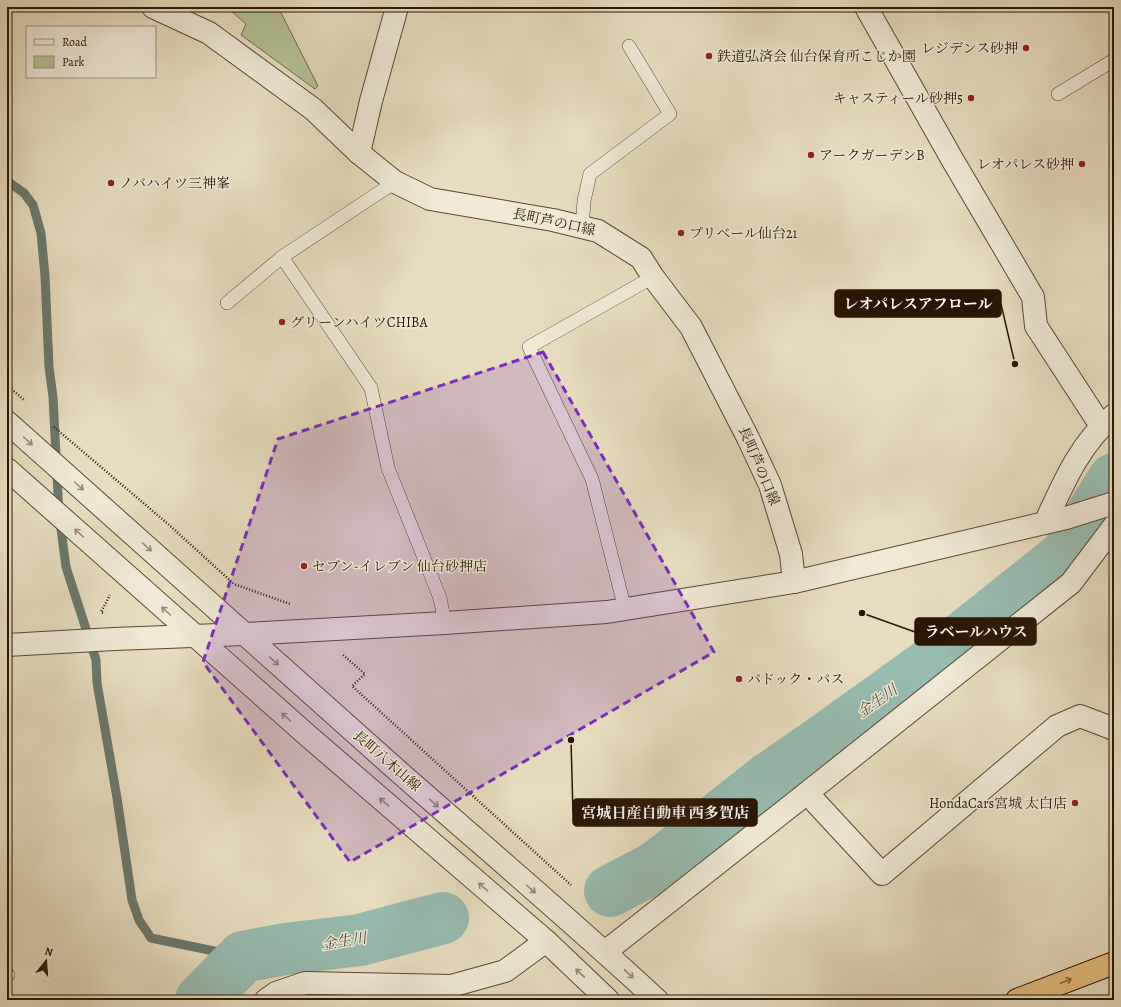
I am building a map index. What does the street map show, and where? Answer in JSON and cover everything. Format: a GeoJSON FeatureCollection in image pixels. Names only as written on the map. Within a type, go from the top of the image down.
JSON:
{"type":"FeatureCollection","features":[{"type":"Feature","properties":{"kind":"highway"},"geometry":{"type":"LineString","coordinates":[[1017,1000],[1114,963]]}},
{"type":"Feature","properties":{"kind":"street","name":"長町芦の口線"},"geometry":{"type":"LineString","coordinates":[[153,7],[209,33],[314,110],[359,153],[395,182],[430,199],[553,220],[598,231],[641,258],[653,277],[691,327],[748,438],[770,485],[791,554],[794,582]]}},
{"type":"Feature","properties":{"kind":"street"},"geometry":{"type":"LineString","coordinates":[[359,153],[371,101],[397,7]]}},
{"type":"Feature","properties":{"kind":"street"},"geometry":{"type":"LineString","coordinates":[[866,7],[948,152],[1033,297],[1036,326],[1107,420],[1070,469],[1045,523]]}},
{"type":"Feature","properties":{"kind":"street","name":"長町八木山線"},"geometry":{"type":"LineString","coordinates":[[7,422],[658,1000]]}},
{"type":"Feature","properties":{"kind":"street"},"geometry":{"type":"LineString","coordinates":[[7,469],[313,740],[546,941],[608,1000]]}},
{"type":"Feature","properties":{"kind":"street"},"geometry":{"type":"LineString","coordinates":[[7,646],[114,639],[245,634],[445,623],[625,609],[794,582],[1066,518],[1114,503]]}},
{"type":"Feature","properties":{"kind":"street"},"geometry":{"type":"LineString","coordinates":[[605,952],[1071,583],[1114,526]]}},
{"type":"Feature","properties":{"kind":"street"},"geometry":{"type":"LineString","coordinates":[[807,793],[882,874],[1057,726],[1080,716],[1114,729]]}},
{"type":"Feature","properties":{"kind":"street"},"geometry":{"type":"LineString","coordinates":[[266,1000],[276,993],[305,983],[451,986],[505,971],[546,941]]}},
{"type":"Feature","properties":{"kind":"lane"},"geometry":{"type":"LineString","coordinates":[[582,227],[584,201],[590,174],[670,114],[629,46]]}},
{"type":"Feature","properties":{"kind":"lane"},"geometry":{"type":"LineString","coordinates":[[1058,94],[1114,60]]}},
{"type":"Feature","properties":{"kind":"lane"},"geometry":{"type":"LineString","coordinates":[[227,303],[282,258],[395,182]]}},
{"type":"Feature","properties":{"kind":"lane"},"geometry":{"type":"LineString","coordinates":[[282,258],[371,388],[388,468],[440,598],[445,623]]}},
{"type":"Feature","properties":{"kind":"lane"},"geometry":{"type":"LineString","coordinates":[[625,609],[592,479],[529,347],[653,277]]}},
{"type":"Feature","properties":{"kind":"path"},"geometry":{"type":"LineString","coordinates":[[50,423],[107,470],[234,584],[290,604],[316,630],[365,674],[352,686],[575,888]]}},
{"type":"Feature","properties":{"kind":"highlighted area"},"geometry":{"type":"Polygon","coordinates":[[[543,352],[714,652],[350,862],[203,662],[278,439],[543,352]]]}},
{"type":"Feature","properties":{"kind":"green space"},"geometry":{"type":"Polygon","coordinates":[[[232,7],[278,7],[318,86],[315,89],[241,35],[246,24],[230,10],[232,7]]]}},
{"type":"Feature","properties":{"kind":"waterway"},"geometry":{"type":"LineString","coordinates":[[7,181],[24,193],[33,205],[41,233],[45,276],[49,367],[53,397],[59,514],[66,567],[96,660],[97,683],[117,798],[132,900],[139,920],[151,938],[243,957]]}},
{"type":"Feature","properties":{"kind":"waterway","name":"金生川"},"geometry":{"type":"LineString","coordinates":[[610,891],[656,867],[769,778],[923,669],[1066,555],[1114,479]]}},
{"type":"Feature","properties":{"kind":"waterway","name":"金生川"},"geometry":{"type":"LineString","coordinates":[[201,1000],[243,957],[285,949],[360,940],[443,918]]}},
{"type":"Feature","properties":{"kind":"place","name":"レジデンス砂押"},"geometry":{"type":"Point","coordinates":[1026,48]}},
{"type":"Feature","properties":{"kind":"place","name":"鉄道弘済会 仙台保育所こじか園"},"geometry":{"type":"Point","coordinates":[709,56]}},
{"type":"Feature","properties":{"kind":"place","name":"キャスティール砂押5"},"geometry":{"type":"Point","coordinates":[971,98]}},
{"type":"Feature","properties":{"kind":"place","name":"アークガーデンB"},"geometry":{"type":"Point","coordinates":[811,155]}},
{"type":"Feature","properties":{"kind":"place","name":"レオパレス砂押"},"geometry":{"type":"Point","coordinates":[1082,164]}},
{"type":"Feature","properties":{"kind":"place","name":"ノバハイツ三神峯"},"geometry":{"type":"Point","coordinates":[111,183]}},
{"type":"Feature","properties":{"kind":"place","name":"プリベール仙台21"},"geometry":{"type":"Point","coordinates":[681,233]}},
{"type":"Feature","properties":{"kind":"place","name":"グリーンハイツCHIBA"},"geometry":{"type":"Point","coordinates":[282,322]}},
{"type":"Feature","properties":{"kind":"place","name":"レオパレスアフロール"},"geometry":{"type":"Point","coordinates":[1015,364]}},
{"type":"Feature","properties":{"kind":"place","name":"セブン-イレブン 仙台砂押店"},"geometry":{"type":"Point","coordinates":[304,566]}},
{"type":"Feature","properties":{"kind":"place","name":"ラベールハウス"},"geometry":{"type":"Point","coordinates":[862,613]}},
{"type":"Feature","properties":{"kind":"place","name":"パドック・パス"},"geometry":{"type":"Point","coordinates":[739,679]}},
{"type":"Feature","properties":{"kind":"place","name":"宮城日産自動車 西多賀店"},"geometry":{"type":"Point","coordinates":[571,740]}},
{"type":"Feature","properties":{"kind":"place","name":"HondaCars宮城 太白店"},"geometry":{"type":"Point","coordinates":[1075,803]}}]}
